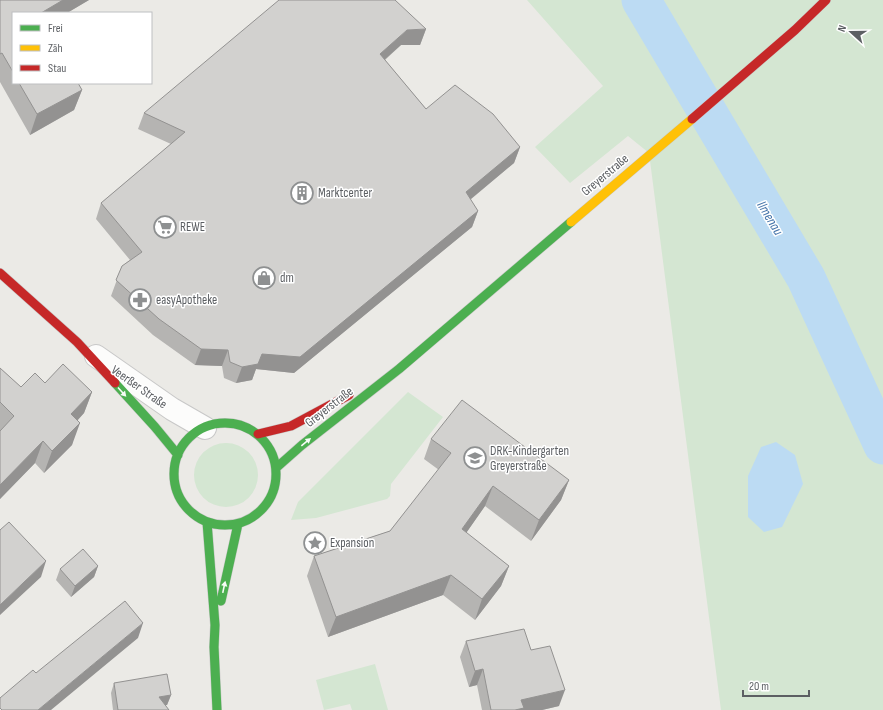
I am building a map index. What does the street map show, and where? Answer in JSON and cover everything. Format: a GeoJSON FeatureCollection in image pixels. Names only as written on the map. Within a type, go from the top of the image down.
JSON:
{"type":"FeatureCollection","features":[{"type":"Feature","properties":{"kind":"main road","name":"Greyerstraße"},"geometry":{"type":"LineString","coordinates":[[276,468],[302,445],[400,369],[595,200],[795,30],[826,0]]}},
{"type":"Feature","properties":{"kind":"main road","name":"Veerßer Straße"},"geometry":{"type":"LineString","coordinates":[[0,273],[77,342],[178,455]]}},
{"type":"Feature","properties":{"kind":"main road","name":"Greyerstraße"},"geometry":{"type":"LineString","coordinates":[[258,434],[291,426],[400,369]]}},
{"type":"Feature","properties":{"kind":"main road"},"geometry":{"type":"LineString","coordinates":[[218,424],[232,424],[246,427],[258,434],[273,455],[276,468],[276,483],[272,497],[263,509],[252,519],[238,524],[222,526],[207,522],[195,516],[185,507],[178,495],[175,482],[174,468],[178,455],[184,444],[193,434],[218,424]]}},
{"type":"Feature","properties":{"kind":"main road"},"geometry":{"type":"LineString","coordinates":[[207,522],[215,625],[214,647],[218,710]]}},
{"type":"Feature","properties":{"kind":"main road"},"geometry":{"type":"LineString","coordinates":[[215,625],[238,524]]}},
{"type":"Feature","properties":{"kind":"street","name":"Veerßer Straße"},"geometry":{"type":"LineString","coordinates":[[77,342],[172,410],[205,428]]}},
{"type":"Feature","properties":{"kind":"green space"},"geometry":{"type":"Polygon","coordinates":[[[527,0],[883,0],[883,710],[721,710],[649,153],[628,136],[570,183],[535,147],[603,86],[527,0]]]}},
{"type":"Feature","properties":{"kind":"green space"},"geometry":{"type":"Polygon","coordinates":[[[408,392],[443,417],[391,484],[390,496],[387,499],[316,518],[291,520],[298,502],[408,392]]]}},
{"type":"Feature","properties":{"kind":"green space"},"geometry":{"type":"Polygon","coordinates":[[[220,443],[232,443],[249,452],[256,463],[258,475],[256,487],[249,498],[232,507],[220,507],[208,502],[199,493],[194,481],[194,469],[199,457],[208,448],[220,443]]]}},
{"type":"Feature","properties":{"kind":"green space"},"geometry":{"type":"Polygon","coordinates":[[[375,664],[388,710],[352,710],[350,704],[324,710],[316,680],[375,664]]]}},
{"type":"Feature","properties":{"kind":"water"},"geometry":{"type":"Polygon","coordinates":[[[776,442],[795,455],[803,484],[782,527],[764,532],[748,517],[748,476],[761,447],[776,442]]]}},
{"type":"Feature","properties":{"kind":"building"},"geometry":{"type":"Polygon","coordinates":[[[0,0],[63,0],[43,12],[12,12],[12,70],[2,53],[0,54],[0,0]]]}},
{"type":"Feature","properties":{"kind":"building","name":"Marktcenter"},"geometry":{"type":"Polygon","coordinates":[[[279,0],[395,0],[426,29],[407,30],[380,54],[426,109],[455,85],[493,114],[520,147],[466,192],[478,211],[300,357],[262,354],[258,364],[242,367],[230,362],[228,350],[201,349],[159,319],[116,280],[122,266],[142,252],[101,203],[185,132],[144,113],[279,0]]]}},
{"type":"Feature","properties":{"kind":"building"},"geometry":{"type":"Polygon","coordinates":[[[20,84],[79,84],[82,90],[37,114],[20,84]]]}},
{"type":"Feature","properties":{"kind":"building"},"geometry":{"type":"Polygon","coordinates":[[[63,364],[92,392],[71,414],[80,423],[52,451],[43,441],[0,485],[0,431],[14,416],[0,402],[0,368],[21,387],[35,373],[45,383],[63,364]]]}},
{"type":"Feature","properties":{"kind":"building"},"geometry":{"type":"Polygon","coordinates":[[[462,400],[569,480],[539,520],[493,486],[462,529],[509,566],[482,599],[451,575],[336,617],[314,556],[390,531],[451,453],[431,439],[462,400]]]}},
{"type":"Feature","properties":{"kind":"building"},"geometry":{"type":"Polygon","coordinates":[[[9,522],[46,561],[0,605],[0,530],[9,522]]]}},
{"type":"Feature","properties":{"kind":"building"},"geometry":{"type":"Polygon","coordinates":[[[83,549],[98,566],[75,586],[60,569],[83,549]]]}},
{"type":"Feature","properties":{"kind":"building"},"geometry":{"type":"Polygon","coordinates":[[[125,601],[143,623],[38,710],[2,710],[0,708],[0,698],[33,670],[36,673],[125,601]]]}},
{"type":"Feature","properties":{"kind":"building"},"geometry":{"type":"Polygon","coordinates":[[[524,629],[531,650],[550,646],[565,690],[521,700],[524,708],[515,710],[491,710],[483,669],[475,671],[466,641],[524,629]]]}},
{"type":"Feature","properties":{"kind":"building"},"geometry":{"type":"Polygon","coordinates":[[[167,674],[171,695],[159,697],[169,710],[118,710],[114,683],[167,674]]]}},
{"type":"Feature","properties":{"kind":"waterway","name":"Ilmenau"},"geometry":{"type":"LineString","coordinates":[[641,0],[806,278],[883,445]]}},
{"type":"Feature","properties":{"kind":"traffic: fast"},"geometry":{"type":"LineString","coordinates":[[276,468],[302,445],[399,369],[571,222]]}},
{"type":"Feature","properties":{"kind":"traffic: fast"},"geometry":{"type":"LineString","coordinates":[[115,383],[178,455]]}},
{"type":"Feature","properties":{"kind":"traffic: fast"},"geometry":{"type":"LineString","coordinates":[[225,423],[245,427],[261,438],[272,454],[276,474],[272,494],[261,510],[245,521],[225,525],[205,521],[189,510],[178,494],[174,474],[178,454],[189,438],[205,427],[225,423]]}},
{"type":"Feature","properties":{"kind":"traffic: fast"},"geometry":{"type":"LineString","coordinates":[[207,522],[215,625],[214,647],[217,710]]}},
{"type":"Feature","properties":{"kind":"traffic: fast"},"geometry":{"type":"LineString","coordinates":[[221,601],[238,524]]}},
{"type":"Feature","properties":{"kind":"traffic: slow"},"geometry":{"type":"LineString","coordinates":[[571,222],[692,119]]}},
{"type":"Feature","properties":{"kind":"traffic: jam"},"geometry":{"type":"LineString","coordinates":[[692,119],[795,30],[826,0]]}},
{"type":"Feature","properties":{"kind":"traffic: jam"},"geometry":{"type":"LineString","coordinates":[[0,273],[77,342],[115,383]]}},
{"type":"Feature","properties":{"kind":"traffic: jam"},"geometry":{"type":"LineString","coordinates":[[258,434],[291,426],[349,395]]}},
{"type":"Feature","properties":{"kind":"place","name":"Marktcenter"},"geometry":{"type":"Point","coordinates":[302,193]}},
{"type":"Feature","properties":{"kind":"place","name":"REWE"},"geometry":{"type":"Point","coordinates":[165,227]}},
{"type":"Feature","properties":{"kind":"place","name":"dm"},"geometry":{"type":"Point","coordinates":[264,278]}},
{"type":"Feature","properties":{"kind":"place","name":"easyApotheke"},"geometry":{"type":"Point","coordinates":[140,300]}},
{"type":"Feature","properties":{"kind":"place","name":"DRK-Kindergarten Greyerstraße"},"geometry":{"type":"Point","coordinates":[475,458]}},
{"type":"Feature","properties":{"kind":"place","name":"Expansion"},"geometry":{"type":"Point","coordinates":[315,543]}}]}
